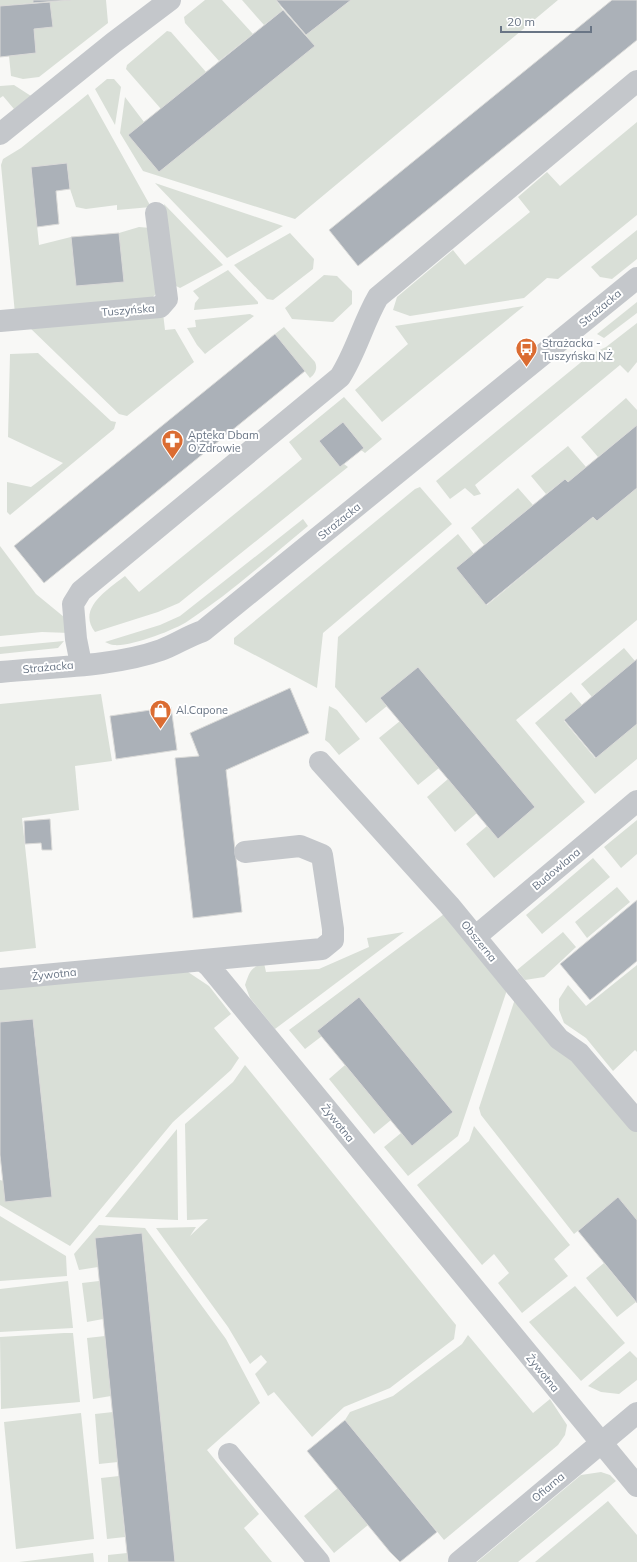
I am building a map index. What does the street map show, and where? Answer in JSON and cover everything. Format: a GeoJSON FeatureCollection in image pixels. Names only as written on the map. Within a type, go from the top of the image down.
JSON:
{"type":"FeatureCollection","features":[{"type":"Feature","properties":{"kind":"street"},"geometry":{"type":"LineString","coordinates":[[0,134],[113,43],[170,0]]}},
{"type":"Feature","properties":{"kind":"street"},"geometry":{"type":"LineString","coordinates":[[81,664],[76,639],[73,604],[81,591],[340,377],[347,366],[370,310],[378,297],[637,81]]}},
{"type":"Feature","properties":{"kind":"street","name":"Tuszyńska"},"geometry":{"type":"LineString","coordinates":[[0,321],[160,307],[167,299],[156,214]]}},
{"type":"Feature","properties":{"kind":"street","name":"Strażacka"},"geometry":{"type":"LineString","coordinates":[[0,672],[81,664],[145,655],[161,650],[203,631],[637,278]]}},
{"type":"Feature","properties":{"kind":"street","name":"Obszerna"},"geometry":{"type":"LineString","coordinates":[[320,762],[449,905],[559,1039],[579,1053],[637,1121]]}},
{"type":"Feature","properties":{"kind":"street","name":"Budowlana"},"geometry":{"type":"LineString","coordinates":[[475,937],[637,801]]}},
{"type":"Feature","properties":{"kind":"street"},"geometry":{"type":"LineString","coordinates":[[203,961],[322,949],[333,940],[333,929],[322,855],[300,846],[245,852]]}},
{"type":"Feature","properties":{"kind":"street","name":"Żywotna"},"geometry":{"type":"LineString","coordinates":[[0,979],[193,960],[203,961],[219,978],[637,1486]]}},
{"type":"Feature","properties":{"kind":"street","name":"Ofiarna"},"geometry":{"type":"LineString","coordinates":[[459,1562],[637,1413]]}},
{"type":"Feature","properties":{"kind":"street"},"geometry":{"type":"LineString","coordinates":[[229,1454],[319,1562]]}},
{"type":"Feature","properties":{"kind":"shaded area"},"geometry":{"type":"Polygon","coordinates":[[[0,0],[33,0],[33,3],[0,6],[0,0]]]}},
{"type":"Feature","properties":{"kind":"shaded area"},"geometry":{"type":"Polygon","coordinates":[[[71,0],[106,0],[108,23],[39,77],[23,79],[11,76],[9,56],[36,53],[34,29],[52,27],[50,2],[71,0]]]}},
{"type":"Feature","properties":{"kind":"shaded area"},"geometry":{"type":"Polygon","coordinates":[[[205,0],[222,0],[253,34],[219,61],[185,23],[184,17],[205,0]]]}},
{"type":"Feature","properties":{"kind":"shaded area"},"geometry":{"type":"Polygon","coordinates":[[[242,0],[276,0],[283,10],[264,25],[242,0]]]}},
{"type":"Feature","properties":{"kind":"shaded area"},"geometry":{"type":"Polygon","coordinates":[[[351,0],[558,0],[295,219],[143,171],[120,133],[125,97],[144,122],[129,135],[159,172],[314,46],[306,35],[351,0]]]}},
{"type":"Feature","properties":{"kind":"shaded area"},"geometry":{"type":"Polygon","coordinates":[[[167,31],[171,32],[206,72],[161,109],[126,69],[127,65],[167,31]]]}},
{"type":"Feature","properties":{"kind":"shaded area"},"geometry":{"type":"Polygon","coordinates":[[[107,79],[114,79],[121,87],[115,125],[95,89],[107,79]]]}},
{"type":"Feature","properties":{"kind":"shaded area"},"geometry":{"type":"Polygon","coordinates":[[[14,85],[31,96],[14,109],[3,96],[0,98],[0,86],[14,85]]]}},
{"type":"Feature","properties":{"kind":"shaded area"},"geometry":{"type":"Polygon","coordinates":[[[88,94],[151,207],[117,210],[117,205],[86,209],[76,207],[70,189],[67,163],[31,167],[39,245],[71,237],[123,281],[119,233],[139,227],[151,228],[156,294],[152,298],[15,314],[1,165],[3,159],[21,148],[88,94]]]}},
{"type":"Feature","properties":{"kind":"shaded area"},"geometry":{"type":"Polygon","coordinates":[[[637,122],[637,215],[558,279],[547,278],[524,298],[410,316],[393,310],[397,297],[453,250],[465,265],[530,212],[518,197],[547,172],[560,186],[637,122]]]}},
{"type":"Feature","properties":{"kind":"shaded area"},"geometry":{"type":"Polygon","coordinates":[[[155,183],[283,226],[227,258],[155,183]]]}},
{"type":"Feature","properties":{"kind":"shaded area"},"geometry":{"type":"Polygon","coordinates":[[[164,204],[223,265],[180,288],[176,286],[164,204]]]}},
{"type":"Feature","properties":{"kind":"shaded area"},"geometry":{"type":"Polygon","coordinates":[[[637,230],[637,259],[612,279],[600,277],[591,267],[637,230]]]}},
{"type":"Feature","properties":{"kind":"shaded area"},"geometry":{"type":"Polygon","coordinates":[[[290,233],[314,259],[313,269],[273,300],[267,299],[234,265],[290,233]]]}},
{"type":"Feature","properties":{"kind":"shaded area"},"geometry":{"type":"Polygon","coordinates":[[[228,270],[258,302],[258,304],[194,310],[195,303],[199,298],[193,291],[228,270]]]}},
{"type":"Feature","properties":{"kind":"shaded area"},"geometry":{"type":"Polygon","coordinates":[[[324,275],[337,276],[352,291],[352,304],[333,322],[292,319],[285,308],[324,275]]]}},
{"type":"Feature","properties":{"kind":"shaded area"},"geometry":{"type":"Polygon","coordinates":[[[637,302],[637,313],[604,338],[597,334],[637,302]]]}},
{"type":"Feature","properties":{"kind":"shaded area"},"geometry":{"type":"Polygon","coordinates":[[[524,306],[382,422],[355,390],[408,344],[395,326],[524,306]]]}},
{"type":"Feature","properties":{"kind":"shaded area"},"geometry":{"type":"Polygon","coordinates":[[[163,313],[165,330],[175,329],[194,362],[127,416],[119,414],[28,326],[163,313]]]}},
{"type":"Feature","properties":{"kind":"shaded area"},"geometry":{"type":"Polygon","coordinates":[[[250,314],[254,316],[205,354],[197,345],[187,328],[196,327],[195,320],[250,314]]]}},
{"type":"Feature","properties":{"kind":"shaded area"},"geometry":{"type":"Polygon","coordinates":[[[637,323],[637,362],[628,373],[620,365],[475,485],[481,494],[474,496],[465,488],[450,499],[436,481],[591,354],[606,347],[637,323]]]}},
{"type":"Feature","properties":{"kind":"shaded area"},"geometry":{"type":"Polygon","coordinates":[[[284,327],[315,362],[316,371],[310,378],[275,334],[284,327]]]}},
{"type":"Feature","properties":{"kind":"shaded area"},"geometry":{"type":"Polygon","coordinates":[[[38,353],[111,421],[116,422],[114,429],[10,515],[7,512],[7,482],[31,487],[63,463],[8,437],[10,354],[38,353]]]}},
{"type":"Feature","properties":{"kind":"shaded area"},"geometry":{"type":"Polygon","coordinates":[[[344,397],[382,439],[365,453],[361,450],[364,448],[343,422],[319,441],[340,467],[344,464],[348,467],[179,603],[158,612],[95,632],[90,623],[90,615],[92,607],[104,593],[125,576],[139,592],[302,459],[289,442],[344,397]]]}},
{"type":"Feature","properties":{"kind":"shaded area"},"geometry":{"type":"Polygon","coordinates":[[[626,398],[637,410],[637,425],[598,457],[581,437],[626,398]]]}},
{"type":"Feature","properties":{"kind":"shaded area"},"geometry":{"type":"Polygon","coordinates":[[[568,446],[586,467],[568,482],[565,479],[546,494],[531,476],[568,446]]]}},
{"type":"Feature","properties":{"kind":"shaded area"},"geometry":{"type":"Polygon","coordinates":[[[420,487],[452,524],[323,633],[317,688],[234,644],[234,638],[415,489],[420,487]]]}},
{"type":"Feature","properties":{"kind":"shaded area"},"geometry":{"type":"Polygon","coordinates":[[[518,488],[533,505],[484,545],[471,528],[518,488]]]}},
{"type":"Feature","properties":{"kind":"shaded area"},"geometry":{"type":"Polygon","coordinates":[[[637,488],[637,620],[516,720],[585,802],[494,878],[466,844],[487,826],[498,838],[535,807],[418,667],[380,698],[387,706],[366,723],[335,687],[338,637],[458,534],[474,554],[456,568],[487,605],[593,517],[597,521],[637,488]]]}},
{"type":"Feature","properties":{"kind":"shaded area"},"geometry":{"type":"Polygon","coordinates":[[[303,519],[308,526],[235,587],[182,625],[141,641],[121,645],[114,645],[105,642],[160,625],[180,616],[303,519]]]}},
{"type":"Feature","properties":{"kind":"shaded area"},"geometry":{"type":"Polygon","coordinates":[[[0,546],[36,594],[64,617],[70,633],[42,632],[0,636],[0,546]]]}},
{"type":"Feature","properties":{"kind":"shaded area"},"geometry":{"type":"Polygon","coordinates":[[[64,641],[58,648],[0,654],[0,647],[64,641]]]}},
{"type":"Feature","properties":{"kind":"shaded area"},"geometry":{"type":"Polygon","coordinates":[[[624,648],[635,661],[592,697],[581,684],[624,648]]]}},
{"type":"Feature","properties":{"kind":"shaded area"},"geometry":{"type":"Polygon","coordinates":[[[571,692],[582,705],[564,721],[595,758],[637,724],[637,759],[595,794],[535,723],[571,692]]]}},
{"type":"Feature","properties":{"kind":"shaded area"},"geometry":{"type":"Polygon","coordinates":[[[101,694],[112,761],[75,766],[79,810],[22,818],[36,948],[0,952],[0,704],[101,694]]]}},
{"type":"Feature","properties":{"kind":"shaded area"},"geometry":{"type":"Polygon","coordinates":[[[329,706],[337,710],[360,739],[339,755],[325,740],[329,706]]]}},
{"type":"Feature","properties":{"kind":"shaded area"},"geometry":{"type":"Polygon","coordinates":[[[400,721],[439,768],[418,785],[379,738],[400,721]]]}},
{"type":"Feature","properties":{"kind":"shaded area"},"geometry":{"type":"Polygon","coordinates":[[[448,779],[477,813],[455,832],[427,797],[448,779]]]}},
{"type":"Feature","properties":{"kind":"shaded area"},"geometry":{"type":"Polygon","coordinates":[[[637,820],[637,854],[621,868],[604,847],[637,820]]]}},
{"type":"Feature","properties":{"kind":"shaded area"},"geometry":{"type":"Polygon","coordinates":[[[593,858],[610,877],[542,934],[526,915],[593,858]]]}},
{"type":"Feature","properties":{"kind":"shaded area"},"geometry":{"type":"Polygon","coordinates":[[[617,887],[630,902],[587,938],[575,922],[617,887]]]}},
{"type":"Feature","properties":{"kind":"shaded area"},"geometry":{"type":"Polygon","coordinates":[[[444,914],[507,990],[458,1136],[408,1176],[384,1147],[401,1133],[412,1145],[453,1112],[359,997],[318,1031],[322,1036],[305,1049],[289,1030],[444,914]]]}},
{"type":"Feature","properties":{"kind":"shaded area"},"geometry":{"type":"Polygon","coordinates":[[[404,932],[275,1029],[250,998],[245,985],[253,968],[264,963],[266,972],[319,969],[369,947],[367,938],[404,932]]]}},
{"type":"Feature","properties":{"kind":"shaded area"},"geometry":{"type":"Polygon","coordinates":[[[563,932],[576,947],[544,977],[525,980],[517,970],[563,932]]]}},
{"type":"Feature","properties":{"kind":"shaded area"},"geometry":{"type":"Polygon","coordinates":[[[637,965],[637,1052],[635,1050],[613,1071],[586,1038],[564,1023],[559,1010],[559,999],[568,985],[586,1006],[637,965]]]}},
{"type":"Feature","properties":{"kind":"shaded area"},"geometry":{"type":"Polygon","coordinates":[[[188,972],[209,986],[231,1014],[214,1028],[239,1058],[231,1070],[173,1122],[70,1246],[0,1205],[0,1180],[52,1196],[33,1019],[0,1022],[0,986],[188,972]]]}},
{"type":"Feature","properties":{"kind":"shaded area"},"geometry":{"type":"Polygon","coordinates":[[[515,999],[574,1058],[637,1131],[637,1220],[618,1198],[574,1234],[481,1115],[479,1108],[515,999]]]}},
{"type":"Feature","properties":{"kind":"shaded area"},"geometry":{"type":"Polygon","coordinates":[[[245,1065],[456,1325],[454,1339],[390,1388],[344,1407],[312,1437],[274,1392],[268,1396],[255,1374],[267,1362],[261,1355],[250,1364],[228,1327],[156,1228],[196,1227],[190,1236],[208,1219],[187,1220],[185,1124],[233,1082],[245,1065]]]}},
{"type":"Feature","properties":{"kind":"shaded area"},"geometry":{"type":"Polygon","coordinates":[[[345,1065],[391,1120],[374,1134],[329,1079],[345,1065]]]}},
{"type":"Feature","properties":{"kind":"shaded area"},"geometry":{"type":"Polygon","coordinates":[[[474,1126],[570,1245],[554,1259],[568,1276],[522,1313],[498,1283],[509,1273],[494,1254],[482,1265],[417,1185],[469,1141],[474,1126]]]}},
{"type":"Feature","properties":{"kind":"shaded area"},"geometry":{"type":"Polygon","coordinates":[[[177,1129],[178,1220],[105,1217],[177,1129]]]}},
{"type":"Feature","properties":{"kind":"shaded area"},"geometry":{"type":"Polygon","coordinates":[[[0,1216],[66,1256],[67,1276],[0,1281],[0,1216]]]}},
{"type":"Feature","properties":{"kind":"shaded area"},"geometry":{"type":"Polygon","coordinates":[[[99,1225],[145,1228],[226,1339],[260,1403],[207,1450],[259,1514],[244,1528],[272,1562],[175,1562],[142,1233],[95,1238],[98,1267],[79,1270],[74,1254],[99,1225]]]}},
{"type":"Feature","properties":{"kind":"shaded area"},"geometry":{"type":"Polygon","coordinates":[[[604,1263],[636,1302],[617,1317],[586,1278],[604,1263]]]}},
{"type":"Feature","properties":{"kind":"shaded area"},"geometry":{"type":"Polygon","coordinates":[[[68,1281],[73,1328],[0,1332],[0,1289],[68,1281]]]}},
{"type":"Feature","properties":{"kind":"shaded area"},"geometry":{"type":"Polygon","coordinates":[[[99,1281],[103,1319],[87,1322],[82,1283],[99,1281]]]}},
{"type":"Feature","properties":{"kind":"shaded area"},"geometry":{"type":"Polygon","coordinates":[[[575,1286],[625,1343],[581,1381],[529,1322],[575,1286]]]}},
{"type":"Feature","properties":{"kind":"shaded area"},"geometry":{"type":"Polygon","coordinates":[[[73,1333],[80,1402],[1,1409],[0,1337],[73,1333]]]}},
{"type":"Feature","properties":{"kind":"shaded area"},"geometry":{"type":"Polygon","coordinates":[[[468,1335],[533,1413],[550,1399],[567,1425],[565,1435],[558,1445],[444,1540],[345,1420],[350,1412],[393,1396],[462,1344],[468,1335]]]}},
{"type":"Feature","properties":{"kind":"shaded area"},"geometry":{"type":"Polygon","coordinates":[[[105,1336],[111,1396],[93,1399],[87,1338],[105,1336]]]}},
{"type":"Feature","properties":{"kind":"shaded area"},"geometry":{"type":"Polygon","coordinates":[[[630,1351],[637,1358],[637,1380],[619,1394],[601,1392],[588,1386],[630,1351]]]}},
{"type":"Feature","properties":{"kind":"shaded area"},"geometry":{"type":"Polygon","coordinates":[[[113,1412],[118,1462],[99,1464],[95,1414],[113,1412]]]}},
{"type":"Feature","properties":{"kind":"shaded area"},"geometry":{"type":"Polygon","coordinates":[[[81,1413],[94,1539],[16,1549],[4,1422],[81,1413]]]}},
{"type":"Feature","properties":{"kind":"shaded area"},"geometry":{"type":"Polygon","coordinates":[[[601,1472],[610,1475],[616,1481],[518,1562],[477,1562],[581,1475],[601,1472]]]}},
{"type":"Feature","properties":{"kind":"shaded area"},"geometry":{"type":"Polygon","coordinates":[[[119,1476],[125,1537],[107,1539],[101,1478],[119,1476]]]}},
{"type":"Feature","properties":{"kind":"shaded area"},"geometry":{"type":"Polygon","coordinates":[[[338,1488],[368,1525],[334,1553],[304,1516],[338,1488]]]}},
{"type":"Feature","properties":{"kind":"shaded area"},"geometry":{"type":"Polygon","coordinates":[[[608,1501],[637,1535],[637,1562],[535,1562],[608,1501]]]}},
{"type":"Feature","properties":{"kind":"shaded area"},"geometry":{"type":"Polygon","coordinates":[[[93,1553],[94,1562],[19,1562],[93,1553]]]}},
{"type":"Feature","properties":{"kind":"shaded area"},"geometry":{"type":"Polygon","coordinates":[[[127,1553],[128,1562],[108,1562],[108,1555],[127,1553]]]}},
{"type":"Feature","properties":{"kind":"building"},"geometry":{"type":"Polygon","coordinates":[[[33,0],[71,0],[33,3],[33,0]]]}},
{"type":"Feature","properties":{"kind":"building"},"geometry":{"type":"Polygon","coordinates":[[[276,0],[351,0],[306,35],[276,0]]]}},
{"type":"Feature","properties":{"kind":"building"},"geometry":{"type":"Polygon","coordinates":[[[612,0],[637,0],[637,40],[358,266],[329,230],[612,0]]]}},
{"type":"Feature","properties":{"kind":"building"},"geometry":{"type":"Polygon","coordinates":[[[50,2],[53,27],[34,29],[36,53],[0,57],[0,6],[50,2]]]}},
{"type":"Feature","properties":{"kind":"building"},"geometry":{"type":"Polygon","coordinates":[[[283,10],[315,46],[159,172],[128,135],[283,10]]]}},
{"type":"Feature","properties":{"kind":"building"},"geometry":{"type":"Polygon","coordinates":[[[67,163],[70,189],[56,191],[59,224],[37,227],[31,167],[67,163]]]}},
{"type":"Feature","properties":{"kind":"building"},"geometry":{"type":"Polygon","coordinates":[[[119,233],[124,282],[76,286],[71,237],[119,233]]]}},
{"type":"Feature","properties":{"kind":"building"},"geometry":{"type":"Polygon","coordinates":[[[275,334],[305,371],[44,583],[14,546],[275,334]]]}},
{"type":"Feature","properties":{"kind":"building"},"geometry":{"type":"Polygon","coordinates":[[[343,422],[364,448],[340,467],[319,441],[343,422]]]}},
{"type":"Feature","properties":{"kind":"building"},"geometry":{"type":"Polygon","coordinates":[[[637,425],[637,488],[597,521],[593,517],[486,605],[456,568],[565,479],[568,482],[637,425]]]}},
{"type":"Feature","properties":{"kind":"building"},"geometry":{"type":"Polygon","coordinates":[[[637,659],[637,724],[596,758],[564,720],[637,659]]]}},
{"type":"Feature","properties":{"kind":"building"},"geometry":{"type":"Polygon","coordinates":[[[418,667],[535,807],[498,839],[380,698],[418,667]]]}},
{"type":"Feature","properties":{"kind":"building"},"geometry":{"type":"Polygon","coordinates":[[[290,688],[309,733],[226,770],[242,912],[193,918],[175,758],[199,756],[190,733],[290,688]]]}},
{"type":"Feature","properties":{"kind":"building"},"geometry":{"type":"Polygon","coordinates":[[[171,707],[177,750],[116,759],[110,716],[171,707]]]}},
{"type":"Feature","properties":{"kind":"building"},"geometry":{"type":"Polygon","coordinates":[[[50,819],[52,850],[42,850],[41,843],[25,844],[24,821],[50,819]]]}},
{"type":"Feature","properties":{"kind":"building"},"geometry":{"type":"Polygon","coordinates":[[[637,900],[637,961],[590,1000],[560,964],[637,900]]]}},
{"type":"Feature","properties":{"kind":"building"},"geometry":{"type":"Polygon","coordinates":[[[359,997],[453,1112],[412,1146],[317,1031],[359,997]]]}},
{"type":"Feature","properties":{"kind":"building"},"geometry":{"type":"Polygon","coordinates":[[[33,1019],[52,1197],[5,1202],[0,1155],[0,1022],[33,1019]]]}},
{"type":"Feature","properties":{"kind":"building"},"geometry":{"type":"Polygon","coordinates":[[[618,1197],[637,1220],[637,1303],[578,1231],[618,1197]]]}},
{"type":"Feature","properties":{"kind":"building"},"geometry":{"type":"Polygon","coordinates":[[[142,1233],[175,1562],[128,1562],[118,1468],[95,1238],[142,1233]]]}},
{"type":"Feature","properties":{"kind":"building"},"geometry":{"type":"Polygon","coordinates":[[[345,1420],[437,1532],[400,1562],[390,1552],[307,1451],[345,1420]]]}},
{"type":"Feature","properties":{"kind":"place","name":"Strażacka - Tuszyńska NŻ"},"geometry":{"type":"Point","coordinates":[527,368]}},
{"type":"Feature","properties":{"kind":"place","name":"Apteka Dbam O Zdrowie"},"geometry":{"type":"Point","coordinates":[173,460]}},
{"type":"Feature","properties":{"kind":"place","name":"Al.Capone"},"geometry":{"type":"Point","coordinates":[160,730]}}]}
